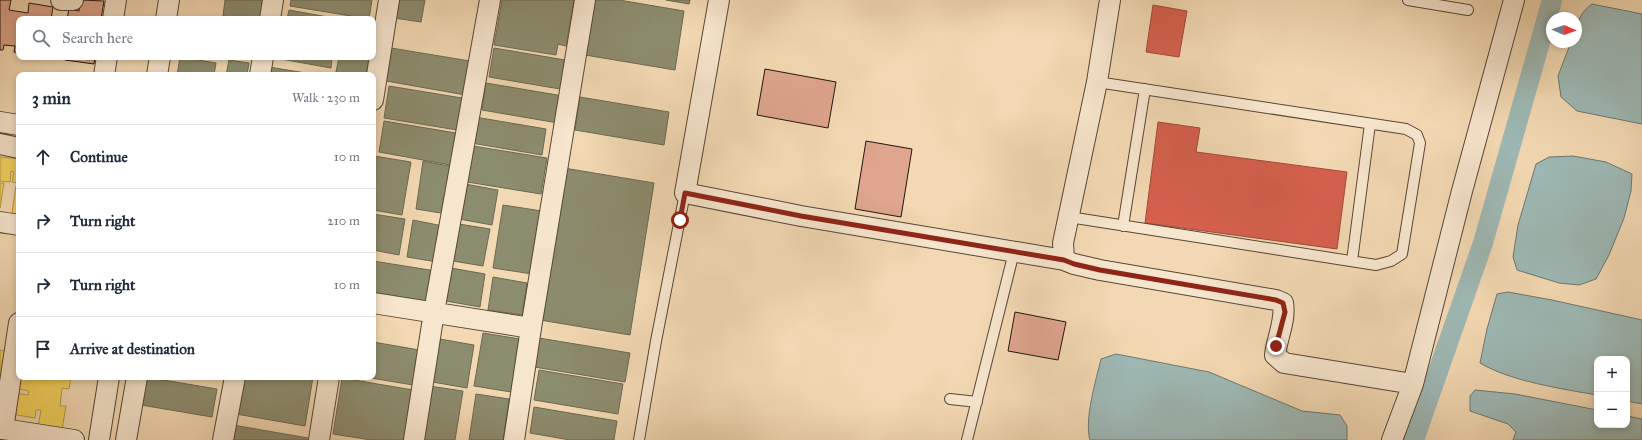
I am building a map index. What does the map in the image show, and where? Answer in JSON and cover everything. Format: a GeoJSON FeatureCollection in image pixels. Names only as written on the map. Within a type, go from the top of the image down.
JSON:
{"type":"FeatureCollection","features":[{"type":"Feature","properties":{"kind":"street"},"geometry":{"type":"LineString","coordinates":[[61,0],[73,0]]}},
{"type":"Feature","properties":{"kind":"street"},"geometry":{"type":"LineString","coordinates":[[113,16],[116,0]]}},
{"type":"Feature","properties":{"kind":"street"},"geometry":{"type":"LineString","coordinates":[[166,16],[169,0]]}},
{"type":"Feature","properties":{"kind":"street"},"geometry":{"type":"LineString","coordinates":[[271,16],[274,0]]}},
{"type":"Feature","properties":{"kind":"street"},"geometry":{"type":"LineString","coordinates":[[376,81],[389,0]]}},
{"type":"Feature","properties":{"kind":"street"},"geometry":{"type":"LineString","coordinates":[[414,440],[434,312],[490,0]]}},
{"type":"Feature","properties":{"kind":"street"},"geometry":{"type":"LineString","coordinates":[[514,440],[585,0]]}},
{"type":"Feature","properties":{"kind":"street"},"geometry":{"type":"LineString","coordinates":[[718,0],[685,193],[801,216],[1064,260],[1100,270],[1276,300],[1283,303],[1285,312],[1276,346],[1276,356],[1284,363],[1413,384]]}},
{"type":"Feature","properties":{"kind":"street"},"geometry":{"type":"LineString","coordinates":[[1064,260],[1064,243],[1068,217],[1097,82],[1110,0]]}},
{"type":"Feature","properties":{"kind":"street"},"geometry":{"type":"LineString","coordinates":[[1392,440],[1413,384],[1462,191],[1514,0]]}},
{"type":"Feature","properties":{"kind":"street"},"geometry":{"type":"LineString","coordinates":[[104,72],[106,60]]}},
{"type":"Feature","properties":{"kind":"street"},"geometry":{"type":"LineString","coordinates":[[158,72],[160,60]]}},
{"type":"Feature","properties":{"kind":"street"},"geometry":{"type":"LineString","coordinates":[[260,72],[262,60]]}},
{"type":"Feature","properties":{"kind":"street"},"geometry":{"type":"LineString","coordinates":[[0,122],[16,125]]}},
{"type":"Feature","properties":{"kind":"street"},"geometry":{"type":"LineString","coordinates":[[0,144],[16,147]]}},
{"type":"Feature","properties":{"kind":"street"},"geometry":{"type":"LineString","coordinates":[[0,222],[16,225]]}},
{"type":"Feature","properties":{"kind":"street"},"geometry":{"type":"LineString","coordinates":[[376,303],[531,328]]}},
{"type":"Feature","properties":{"kind":"street"},"geometry":{"type":"LineString","coordinates":[[16,343],[2,429],[74,440]]}},
{"type":"Feature","properties":{"kind":"street"},"geometry":{"type":"LineString","coordinates":[[99,440],[109,380]]}},
{"type":"Feature","properties":{"kind":"street"},"geometry":{"type":"LineString","coordinates":[[126,440],[136,380]]}},
{"type":"Feature","properties":{"kind":"street"},"geometry":{"type":"LineString","coordinates":[[223,440],[234,380]]}},
{"type":"Feature","properties":{"kind":"street"},"geometry":{"type":"LineString","coordinates":[[319,440],[329,380]]}},
{"type":"Feature","properties":{"kind":"lane"},"geometry":{"type":"LineString","coordinates":[[1408,0],[1468,10]]}},
{"type":"Feature","properties":{"kind":"lane"},"geometry":{"type":"LineString","coordinates":[[1068,217],[1376,265],[1391,261],[1402,254],[1420,143],[1417,135],[1406,129],[1097,82]]}},
{"type":"Feature","properties":{"kind":"lane"},"geometry":{"type":"LineString","coordinates":[[1123,226],[1145,89]]}},
{"type":"Feature","properties":{"kind":"lane"},"geometry":{"type":"LineString","coordinates":[[1352,261],[1370,124]]}},
{"type":"Feature","properties":{"kind":"lane"},"geometry":{"type":"LineString","coordinates":[[640,440],[656,341],[685,193]]}},
{"type":"Feature","properties":{"kind":"lane"},"geometry":{"type":"LineString","coordinates":[[967,440],[1014,252]]}},
{"type":"Feature","properties":{"kind":"lane"},"geometry":{"type":"LineString","coordinates":[[950,399],[976,402]]}},
{"type":"Feature","properties":{"kind":"water"},"geometry":{"type":"Polygon","coordinates":[[[1592,4],[1642,14],[1642,124],[1577,111],[1561,97],[1558,76],[1569,48],[1582,48],[1582,15],[1592,4]]]}},
{"type":"Feature","properties":{"kind":"water"},"geometry":{"type":"Polygon","coordinates":[[[1573,156],[1606,162],[1632,174],[1631,191],[1624,218],[1609,255],[1596,279],[1579,285],[1559,283],[1517,270],[1513,257],[1518,225],[1536,164],[1549,157],[1573,156]]]}},
{"type":"Feature","properties":{"kind":"water"},"geometry":{"type":"Polygon","coordinates":[[[1508,292],[1642,320],[1642,404],[1630,402],[1630,356],[1594,356],[1594,394],[1537,384],[1506,375],[1480,363],[1487,329],[1497,294],[1508,292]]]}},
{"type":"Feature","properties":{"kind":"water"},"geometry":{"type":"Polygon","coordinates":[[[1116,354],[1209,372],[1302,411],[1340,415],[1347,426],[1347,440],[1090,440],[1088,422],[1101,359],[1116,354]]]}},
{"type":"Feature","properties":{"kind":"water"},"geometry":{"type":"Polygon","coordinates":[[[1475,390],[1515,394],[1594,409],[1594,428],[1630,428],[1630,417],[1642,419],[1642,440],[1513,440],[1516,432],[1508,424],[1470,411],[1470,396],[1475,390]]]}},
{"type":"Feature","properties":{"kind":"building: Homes"},"geometry":{"type":"Polygon","coordinates":[[[0,157],[16,159],[16,183],[12,182],[14,172],[11,171],[10,182],[0,181],[0,157]]]}},
{"type":"Feature","properties":{"kind":"building: Homes"},"geometry":{"type":"Polygon","coordinates":[[[0,183],[4,183],[0,208],[0,183]]]}},
{"type":"Feature","properties":{"kind":"building: Homes"},"geometry":{"type":"Polygon","coordinates":[[[16,186],[16,214],[12,213],[16,186]]]}},
{"type":"Feature","properties":{"kind":"building: Homes"},"geometry":{"type":"Polygon","coordinates":[[[0,350],[5,351],[1,373],[0,373],[0,350]]]}},
{"type":"Feature","properties":{"kind":"building: Homes"},"geometry":{"type":"Polygon","coordinates":[[[18,380],[70,380],[69,389],[62,388],[60,406],[66,406],[62,430],[38,427],[41,410],[36,410],[35,418],[11,414],[14,393],[28,395],[29,391],[15,388],[18,380]]]}},
{"type":"Feature","properties":{"kind":"building: Shops"},"geometry":{"type":"Polygon","coordinates":[[[1153,5],[1187,11],[1179,57],[1146,52],[1153,5]]]}},
{"type":"Feature","properties":{"kind":"building: Shops"},"geometry":{"type":"Polygon","coordinates":[[[1158,122],[1200,128],[1196,152],[1347,172],[1337,249],[1145,223],[1158,122]]]}},
{"type":"Feature","properties":{"kind":"building: Industry"},"geometry":{"type":"Polygon","coordinates":[[[225,0],[263,0],[260,16],[223,16],[225,0]]]}},
{"type":"Feature","properties":{"kind":"building: Industry"},"geometry":{"type":"Polygon","coordinates":[[[291,0],[372,0],[369,16],[351,16],[290,6],[291,0]]]}},
{"type":"Feature","properties":{"kind":"building: Industry"},"geometry":{"type":"Polygon","coordinates":[[[397,0],[425,0],[421,22],[394,18],[397,0]]]}},
{"type":"Feature","properties":{"kind":"building: Industry"},"geometry":{"type":"Polygon","coordinates":[[[502,0],[574,0],[566,46],[558,44],[556,55],[494,45],[502,0]]]}},
{"type":"Feature","properties":{"kind":"building: Industry"},"geometry":{"type":"Polygon","coordinates":[[[594,0],[619,0],[684,11],[675,70],[585,55],[594,0]]]}},
{"type":"Feature","properties":{"kind":"building: Industry"},"geometry":{"type":"Polygon","coordinates":[[[666,0],[690,0],[689,4],[666,0]]]}},
{"type":"Feature","properties":{"kind":"building: Industry"},"geometry":{"type":"Polygon","coordinates":[[[289,10],[322,16],[288,16],[289,10]]]}},
{"type":"Feature","properties":{"kind":"building: Industry"},"geometry":{"type":"Polygon","coordinates":[[[391,48],[476,62],[471,96],[386,81],[391,48]]]}},
{"type":"Feature","properties":{"kind":"building: Industry"},"geometry":{"type":"Polygon","coordinates":[[[494,48],[565,60],[560,89],[489,77],[494,48]]]}},
{"type":"Feature","properties":{"kind":"building: Industry"},"geometry":{"type":"Polygon","coordinates":[[[180,60],[198,60],[216,63],[214,72],[178,72],[180,60]]]}},
{"type":"Feature","properties":{"kind":"building: Industry"},"geometry":{"type":"Polygon","coordinates":[[[229,60],[249,63],[248,72],[227,72],[229,60]]]}},
{"type":"Feature","properties":{"kind":"building: Industry"},"geometry":{"type":"Polygon","coordinates":[[[287,60],[332,60],[331,68],[287,60]]]}},
{"type":"Feature","properties":{"kind":"building: Industry"},"geometry":{"type":"Polygon","coordinates":[[[338,60],[368,60],[366,72],[336,72],[338,60]]]}},
{"type":"Feature","properties":{"kind":"building: Industry"},"geometry":{"type":"Polygon","coordinates":[[[269,67],[300,72],[268,72],[269,67]]]}},
{"type":"Feature","properties":{"kind":"building: Industry"},"geometry":{"type":"Polygon","coordinates":[[[486,83],[569,97],[564,124],[482,110],[486,83]]]}},
{"type":"Feature","properties":{"kind":"building: Industry"},"geometry":{"type":"Polygon","coordinates":[[[389,86],[462,98],[457,130],[384,118],[389,86]]]}},
{"type":"Feature","properties":{"kind":"building: Industry"},"geometry":{"type":"Polygon","coordinates":[[[580,97],[669,112],[664,145],[575,130],[580,97]]]}},
{"type":"Feature","properties":{"kind":"building: Industry"},"geometry":{"type":"Polygon","coordinates":[[[475,117],[546,129],[542,155],[471,143],[475,117]]]}},
{"type":"Feature","properties":{"kind":"building: Industry"},"geometry":{"type":"Polygon","coordinates":[[[384,121],[462,134],[456,166],[379,152],[384,121]]]}},
{"type":"Feature","properties":{"kind":"building: Industry"},"geometry":{"type":"Polygon","coordinates":[[[473,146],[547,158],[541,194],[467,182],[473,146]]]}},
{"type":"Feature","properties":{"kind":"building: Industry"},"geometry":{"type":"Polygon","coordinates":[[[376,156],[411,162],[402,215],[376,211],[376,156]]]}},
{"type":"Feature","properties":{"kind":"building: Industry"},"geometry":{"type":"Polygon","coordinates":[[[423,161],[454,167],[447,214],[416,209],[423,161]]]}},
{"type":"Feature","properties":{"kind":"building: Industry"},"geometry":{"type":"Polygon","coordinates":[[[564,168],[654,183],[630,335],[540,320],[564,168]]]}},
{"type":"Feature","properties":{"kind":"building: Industry"},"geometry":{"type":"Polygon","coordinates":[[[465,184],[498,190],[492,225],[459,219],[465,184]]]}},
{"type":"Feature","properties":{"kind":"building: Industry"},"geometry":{"type":"Polygon","coordinates":[[[503,205],[542,211],[532,274],[493,268],[503,205]]]}},
{"type":"Feature","properties":{"kind":"building: Industry"},"geometry":{"type":"Polygon","coordinates":[[[376,214],[405,219],[399,255],[376,251],[376,214]]]}},
{"type":"Feature","properties":{"kind":"building: Industry"},"geometry":{"type":"Polygon","coordinates":[[[413,220],[443,226],[437,262],[407,257],[413,220]]]}},
{"type":"Feature","properties":{"kind":"building: Industry"},"geometry":{"type":"Polygon","coordinates":[[[459,224],[490,229],[483,266],[453,261],[459,224]]]}},
{"type":"Feature","properties":{"kind":"building: Industry"},"geometry":{"type":"Polygon","coordinates":[[[376,261],[436,271],[431,302],[376,293],[376,261]]]}},
{"type":"Feature","properties":{"kind":"building: Industry"},"geometry":{"type":"Polygon","coordinates":[[[451,268],[485,274],[480,307],[446,301],[451,268]]]}},
{"type":"Feature","properties":{"kind":"building: Industry"},"geometry":{"type":"Polygon","coordinates":[[[493,277],[527,283],[522,315],[488,310],[493,277]]]}},
{"type":"Feature","properties":{"kind":"building: Industry"},"geometry":{"type":"Polygon","coordinates":[[[483,333],[520,339],[511,392],[474,386],[483,333]]]}},
{"type":"Feature","properties":{"kind":"building: Industry"},"geometry":{"type":"Polygon","coordinates":[[[434,338],[474,345],[467,388],[427,381],[434,338]]]}},
{"type":"Feature","properties":{"kind":"building: Industry"},"geometry":{"type":"Polygon","coordinates":[[[539,338],[630,353],[625,382],[534,367],[539,338]]]}},
{"type":"Feature","properties":{"kind":"building: Industry"},"geometry":{"type":"Polygon","coordinates":[[[376,343],[425,351],[419,386],[376,379],[376,343]]]}},
{"type":"Feature","properties":{"kind":"building: Industry"},"geometry":{"type":"Polygon","coordinates":[[[539,370],[623,384],[618,414],[534,400],[539,370]]]}},
{"type":"Feature","properties":{"kind":"building: Industry"},"geometry":{"type":"Polygon","coordinates":[[[145,380],[163,380],[217,389],[212,417],[141,405],[145,380]]]}},
{"type":"Feature","properties":{"kind":"building: Industry"},"geometry":{"type":"Polygon","coordinates":[[[242,380],[313,380],[305,426],[236,414],[242,380]]]}},
{"type":"Feature","properties":{"kind":"building: Industry"},"geometry":{"type":"Polygon","coordinates":[[[342,380],[354,380],[419,391],[411,440],[371,440],[333,434],[342,380]]]}},
{"type":"Feature","properties":{"kind":"building: Industry"},"geometry":{"type":"Polygon","coordinates":[[[429,386],[463,391],[455,440],[420,440],[429,386]]]}},
{"type":"Feature","properties":{"kind":"building: Industry"},"geometry":{"type":"Polygon","coordinates":[[[476,394],[509,399],[503,440],[469,440],[476,394]]]}},
{"type":"Feature","properties":{"kind":"building: Industry"},"geometry":{"type":"Polygon","coordinates":[[[534,407],[617,421],[614,440],[570,440],[530,433],[534,407]]]}},
{"type":"Feature","properties":{"kind":"building: Industry"},"geometry":{"type":"Polygon","coordinates":[[[233,425],[308,438],[308,440],[230,440],[233,425]]]}},
{"type":"Feature","properties":{"kind":"building: Other"},"geometry":{"type":"Polygon","coordinates":[[[0,0],[11,0],[9,10],[28,13],[29,3],[53,7],[52,16],[16,16],[16,52],[14,52],[15,46],[4,45],[3,50],[0,50],[0,0]]]}},
{"type":"Feature","properties":{"kind":"building: Other"},"geometry":{"type":"Polygon","coordinates":[[[81,0],[104,1],[102,16],[68,16],[69,9],[79,11],[81,0]]]}},
{"type":"Feature","properties":{"kind":"building: Other"},"geometry":{"type":"Polygon","coordinates":[[[65,60],[95,60],[94,64],[65,60]]]}},
{"type":"Feature","properties":{"kind":"building: Other"},"geometry":{"type":"Polygon","coordinates":[[[765,69],[836,82],[828,128],[757,115],[765,69]]]}},
{"type":"Feature","properties":{"kind":"building: Other"},"geometry":{"type":"Polygon","coordinates":[[[866,141],[912,149],[901,217],[855,209],[866,141]]]}},
{"type":"Feature","properties":{"kind":"building: Other"},"geometry":{"type":"Polygon","coordinates":[[[1015,312],[1066,322],[1058,360],[1008,351],[1015,312]]]}},
{"type":"Feature","properties":{"kind":"waterway"},"geometry":{"type":"LineString","coordinates":[[1414,440],[1483,243],[1552,0]]}},
{"type":"Feature","properties":{"kind":"route"},"geometry":{"type":"LineString","coordinates":[[680,220],[685,193],[801,216],[1064,260],[1100,270],[1264,297],[1283,303],[1285,312],[1276,346]]}}]}
